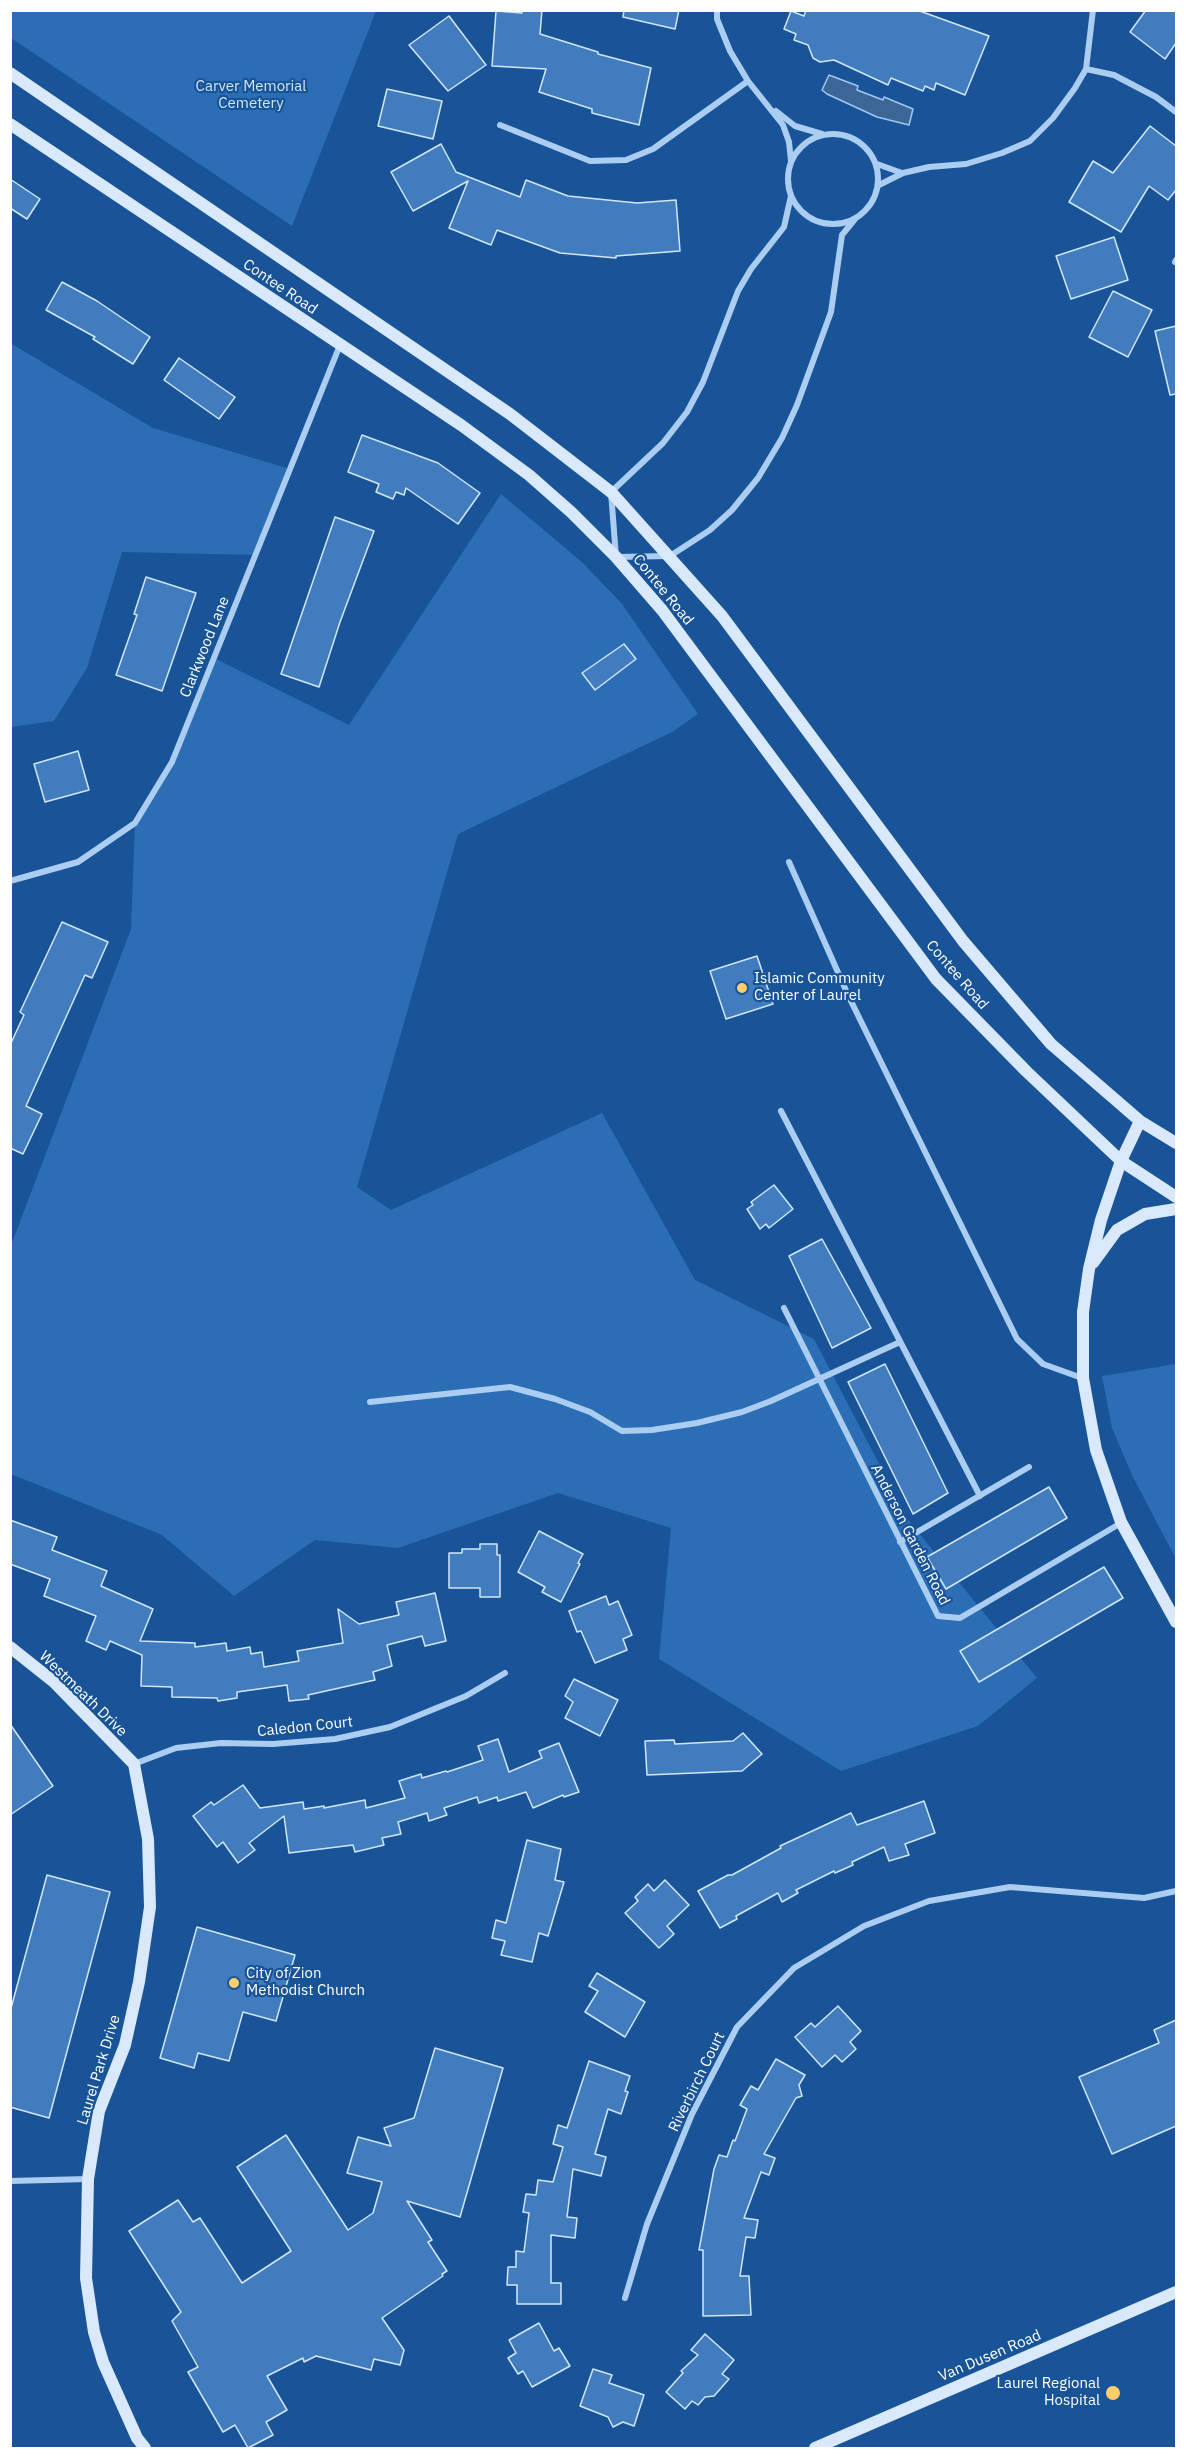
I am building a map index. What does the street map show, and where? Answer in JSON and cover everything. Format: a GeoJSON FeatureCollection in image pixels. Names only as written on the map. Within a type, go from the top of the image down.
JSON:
{"type":"FeatureCollection","features":[{"type":"Feature","properties":{"kind":"street"},"geometry":{"type":"LineString","coordinates":[[717,10],[717,19],[730,51],[748,81],[783,125],[789,142],[791,162],[788,181],[791,196],[799,209],[825,224],[841,224],[855,219]]}},
{"type":"Feature","properties":{"kind":"street"},"geometry":{"type":"LineString","coordinates":[[879,185],[903,173],[929,167],[966,164],[1002,153],[1030,141],[1053,118],[1086,69],[1093,10]]}},
{"type":"Feature","properties":{"kind":"street"},"geometry":{"type":"LineString","coordinates":[[1086,69],[1114,75],[1156,97],[1176,112]]}},
{"type":"Feature","properties":{"kind":"street","name":"Contee Road"},"geometry":{"type":"LineString","coordinates":[[10,73],[510,414],[611,492],[722,616],[963,941],[1051,1044],[1140,1121],[1176,1143]]}},
{"type":"Feature","properties":{"kind":"street"},"geometry":{"type":"LineString","coordinates":[[500,125],[590,161],[626,160],[652,149],[748,81]]}},
{"type":"Feature","properties":{"kind":"street"},"geometry":{"type":"LineString","coordinates":[[770,106],[795,126],[822,134],[836,133],[849,136],[861,142],[877,164],[879,185],[875,198],[867,210],[855,219],[842,235],[831,312],[797,405],[782,438],[758,478],[732,510],[710,530],[670,556],[616,557],[611,492],[663,443],[687,412],[703,382],[738,291],[751,269],[784,227],[791,196]]}},
{"type":"Feature","properties":{"kind":"street","name":"Contee Road"},"geometry":{"type":"LineString","coordinates":[[10,124],[461,425],[529,475],[571,512],[616,557],[662,610],[936,979],[1026,1071],[1121,1161],[1176,1197]]}},
{"type":"Feature","properties":{"kind":"street"},"geometry":{"type":"LineString","coordinates":[[791,162],[798,150],[809,140],[822,134]]}},
{"type":"Feature","properties":{"kind":"street"},"geometry":{"type":"LineString","coordinates":[[877,164],[903,173]]}},
{"type":"Feature","properties":{"kind":"street","name":"Clarkwood Lane"},"geometry":{"type":"LineString","coordinates":[[10,881],[78,862],[135,823],[172,762],[340,345]]}},
{"type":"Feature","properties":{"kind":"street"},"geometry":{"type":"LineString","coordinates":[[789,862],[848,995],[1017,1339],[1043,1364],[1083,1378]]}},
{"type":"Feature","properties":{"kind":"street"},"geometry":{"type":"LineString","coordinates":[[781,1111],[980,1496]]}},
{"type":"Feature","properties":{"kind":"street"},"geometry":{"type":"LineString","coordinates":[[1140,1121],[1121,1161],[1101,1220],[1089,1269],[1083,1312],[1083,1378],[1096,1450],[1121,1522],[1176,1622]]}},
{"type":"Feature","properties":{"kind":"street"},"geometry":{"type":"LineString","coordinates":[[1089,1269],[1117,1230],[1145,1214],[1176,1209]]}},
{"type":"Feature","properties":{"kind":"street","name":"Anderson Garden Road"},"geometry":{"type":"LineString","coordinates":[[784,1308],[938,1616],[960,1618],[1121,1522]]}},
{"type":"Feature","properties":{"kind":"street"},"geometry":{"type":"LineString","coordinates":[[370,1402],[510,1387],[555,1398],[590,1412],[622,1431],[652,1430],[697,1423],[742,1412],[900,1342]]}},
{"type":"Feature","properties":{"kind":"street"},"geometry":{"type":"LineString","coordinates":[[900,1542],[1029,1467]]}},
{"type":"Feature","properties":{"kind":"street","name":"Westmeath Drive"},"geometry":{"type":"LineString","coordinates":[[10,1647],[54,1682],[134,1764]]}},
{"type":"Feature","properties":{"kind":"street","name":"Caledon Court"},"geometry":{"type":"LineString","coordinates":[[134,1764],[176,1748],[221,1743],[273,1744],[335,1739],[390,1727],[466,1696],[505,1673]]}},
{"type":"Feature","properties":{"kind":"street","name":"Laurel Park Drive"},"geometry":{"type":"LineString","coordinates":[[134,1764],[150,1850],[150,1907],[139,1982],[125,2045],[99,2111],[88,2179],[86,2278],[94,2332],[103,2362],[137,2438],[145,2448]]}},
{"type":"Feature","properties":{"kind":"street","name":"Riverbirch Court"},"geometry":{"type":"LineString","coordinates":[[625,2298],[647,2224],[698,2104],[737,2027],[794,1968],[864,1926],[928,1901],[1010,1887],[1144,1898],[1176,1891]]}},
{"type":"Feature","properties":{"kind":"street"},"geometry":{"type":"LineString","coordinates":[[10,2181],[88,2179]]}},
{"type":"Feature","properties":{"kind":"street","name":"Van Dusen Road"},"geometry":{"type":"LineString","coordinates":[[815,2448],[1176,2292]]}},
{"type":"Feature","properties":{"kind":"green space","name":"Carver Memorial Cemetery"},"geometry":{"type":"Polygon","coordinates":[[[10,11],[376,11],[292,226],[11,38],[10,11]]]}},
{"type":"Feature","properties":{"kind":"green space"},"geometry":{"type":"Polygon","coordinates":[[[10,343],[153,428],[290,469],[256,555],[122,552],[87,668],[54,721],[11,727],[10,343]]]}},
{"type":"Feature","properties":{"kind":"green space"},"geometry":{"type":"Polygon","coordinates":[[[501,494],[583,563],[622,604],[698,714],[672,732],[458,834],[357,1187],[391,1210],[602,1113],[695,1280],[814,1339],[909,1521],[1037,1678],[978,1726],[841,1771],[659,1659],[671,1528],[558,1493],[398,1548],[315,1540],[234,1596],[162,1535],[11,1474],[10,1248],[131,929],[135,823],[172,762],[214,658],[349,725],[501,494]]]}},
{"type":"Feature","properties":{"kind":"green space"},"geometry":{"type":"Polygon","coordinates":[[[1176,1364],[1176,1559],[1132,1475],[1112,1428],[1102,1376],[1176,1364]]]}},
{"type":"Feature","properties":{"kind":"shaded area"},"geometry":{"type":"Polygon","coordinates":[[[829,75],[858,86],[857,90],[883,100],[884,97],[913,109],[909,125],[877,117],[827,94],[822,90],[829,75]]]}},
{"type":"Feature","properties":{"kind":"building"},"geometry":{"type":"Polygon","coordinates":[[[522,10],[542,10],[540,34],[598,52],[598,54],[651,68],[639,125],[592,113],[592,109],[539,92],[546,69],[492,66],[496,11],[522,13],[522,10]]]}},
{"type":"Feature","properties":{"kind":"building"},"geometry":{"type":"Polygon","coordinates":[[[624,10],[679,10],[675,29],[623,17],[624,10]]]}},
{"type":"Feature","properties":{"kind":"building"},"geometry":{"type":"Polygon","coordinates":[[[806,10],[917,10],[989,36],[965,95],[936,83],[934,90],[925,86],[923,91],[891,78],[888,85],[834,60],[820,62],[813,58],[808,45],[794,40],[796,34],[784,29],[791,11],[804,16],[806,10]]]}},
{"type":"Feature","properties":{"kind":"building"},"geometry":{"type":"Polygon","coordinates":[[[1146,10],[1176,10],[1176,43],[1165,59],[1130,32],[1146,10]]]}},
{"type":"Feature","properties":{"kind":"building"},"geometry":{"type":"Polygon","coordinates":[[[449,16],[486,65],[448,91],[409,45],[449,16]]]}},
{"type":"Feature","properties":{"kind":"building"},"geometry":{"type":"Polygon","coordinates":[[[387,89],[442,101],[433,139],[378,126],[387,89]]]}},
{"type":"Feature","properties":{"kind":"building"},"geometry":{"type":"Polygon","coordinates":[[[1150,126],[1176,146],[1176,190],[1168,200],[1149,186],[1121,232],[1069,202],[1093,161],[1113,173],[1150,126]]]}},
{"type":"Feature","properties":{"kind":"building"},"geometry":{"type":"Polygon","coordinates":[[[441,144],[456,172],[520,197],[526,180],[568,196],[637,203],[676,200],[680,251],[616,256],[616,258],[560,253],[497,230],[491,245],[449,228],[468,181],[413,211],[391,172],[441,144]]]}},
{"type":"Feature","properties":{"kind":"building"},"geometry":{"type":"Polygon","coordinates":[[[10,179],[40,199],[27,219],[10,208],[10,179]]]}},
{"type":"Feature","properties":{"kind":"building"},"geometry":{"type":"Polygon","coordinates":[[[1114,237],[1128,280],[1071,299],[1056,256],[1114,237]]]}},
{"type":"Feature","properties":{"kind":"building"},"geometry":{"type":"Polygon","coordinates":[[[62,282],[97,301],[150,337],[133,364],[93,339],[95,337],[46,310],[62,282]]]}},
{"type":"Feature","properties":{"kind":"building"},"geometry":{"type":"Polygon","coordinates":[[[1113,291],[1152,310],[1128,357],[1089,337],[1113,291]]]}},
{"type":"Feature","properties":{"kind":"building"},"geometry":{"type":"Polygon","coordinates":[[[1176,326],[1176,394],[1170,395],[1155,331],[1176,326]]]}},
{"type":"Feature","properties":{"kind":"building"},"geometry":{"type":"Polygon","coordinates":[[[179,358],[235,397],[219,419],[164,380],[179,358]]]}},
{"type":"Feature","properties":{"kind":"building"},"geometry":{"type":"Polygon","coordinates":[[[362,435],[438,463],[480,493],[458,524],[406,488],[404,495],[396,492],[393,499],[376,492],[379,484],[348,472],[362,435]]]}},
{"type":"Feature","properties":{"kind":"building"},"geometry":{"type":"Polygon","coordinates":[[[335,517],[374,531],[340,622],[319,687],[281,674],[335,517]]]}},
{"type":"Feature","properties":{"kind":"building"},"geometry":{"type":"Polygon","coordinates":[[[146,577],[196,593],[162,691],[116,675],[137,615],[134,614],[146,577]]]}},
{"type":"Feature","properties":{"kind":"building"},"geometry":{"type":"Polygon","coordinates":[[[624,644],[636,659],[595,690],[582,673],[624,644]]]}},
{"type":"Feature","properties":{"kind":"building"},"geometry":{"type":"Polygon","coordinates":[[[78,751],[89,790],[45,802],[34,764],[78,751]]]}},
{"type":"Feature","properties":{"kind":"building"},"geometry":{"type":"Polygon","coordinates":[[[62,922],[108,942],[92,978],[85,975],[26,1106],[42,1114],[23,1154],[10,1148],[10,1045],[24,1015],[20,1012],[62,922]]]}},
{"type":"Feature","properties":{"kind":"building","name":"Islamic Community Center of Laurel"},"geometry":{"type":"Polygon","coordinates":[[[757,956],[773,1004],[726,1019],[710,971],[757,956]]]}},
{"type":"Feature","properties":{"kind":"building"},"geometry":{"type":"Polygon","coordinates":[[[774,1185],[793,1209],[769,1228],[766,1224],[760,1229],[747,1209],[753,1205],[751,1202],[774,1185]]]}},
{"type":"Feature","properties":{"kind":"building"},"geometry":{"type":"Polygon","coordinates":[[[822,1239],[871,1328],[832,1348],[789,1256],[822,1239]]]}},
{"type":"Feature","properties":{"kind":"building"},"geometry":{"type":"Polygon","coordinates":[[[885,1364],[948,1493],[913,1514],[848,1382],[885,1364]]]}},
{"type":"Feature","properties":{"kind":"building"},"geometry":{"type":"Polygon","coordinates":[[[1049,1487],[1067,1518],[946,1589],[927,1557],[1049,1487]]]}},
{"type":"Feature","properties":{"kind":"building"},"geometry":{"type":"Polygon","coordinates":[[[10,1520],[57,1537],[52,1550],[107,1571],[101,1586],[153,1609],[140,1641],[195,1643],[195,1647],[226,1643],[227,1651],[250,1647],[251,1654],[262,1652],[264,1667],[299,1661],[297,1651],[343,1643],[338,1609],[359,1624],[399,1615],[396,1602],[435,1593],[446,1641],[425,1646],[422,1636],[387,1645],[392,1666],[373,1672],[375,1680],[308,1695],[309,1699],[289,1701],[287,1685],[237,1692],[237,1698],[218,1701],[217,1698],[172,1697],[172,1687],[141,1686],[142,1655],[110,1641],[106,1650],[86,1641],[96,1616],[44,1596],[50,1579],[10,1564],[10,1520]]]}},
{"type":"Feature","properties":{"kind":"building"},"geometry":{"type":"Polygon","coordinates":[[[539,1531],[583,1554],[561,1602],[542,1592],[545,1587],[518,1572],[539,1531]]]}},
{"type":"Feature","properties":{"kind":"building"},"geometry":{"type":"Polygon","coordinates":[[[480,1544],[497,1544],[497,1555],[500,1555],[500,1597],[480,1597],[480,1588],[449,1588],[449,1553],[462,1553],[462,1549],[480,1549],[480,1544]]]}},
{"type":"Feature","properties":{"kind":"building"},"geometry":{"type":"Polygon","coordinates":[[[1104,1567],[1123,1598],[979,1682],[960,1651],[1104,1567]]]}},
{"type":"Feature","properties":{"kind":"building"},"geometry":{"type":"Polygon","coordinates":[[[606,1596],[609,1605],[618,1601],[632,1635],[623,1639],[627,1650],[595,1663],[581,1631],[577,1632],[569,1611],[606,1596]]]}},
{"type":"Feature","properties":{"kind":"building"},"geometry":{"type":"Polygon","coordinates":[[[574,1679],[618,1700],[600,1736],[565,1718],[573,1702],[565,1696],[574,1679]]]}},
{"type":"Feature","properties":{"kind":"building"},"geometry":{"type":"Polygon","coordinates":[[[10,1724],[53,1786],[10,1815],[10,1724]]]}},
{"type":"Feature","properties":{"kind":"building"},"geometry":{"type":"Polygon","coordinates":[[[743,1733],[762,1754],[742,1771],[647,1775],[645,1741],[674,1740],[675,1744],[733,1741],[743,1733]]]}},
{"type":"Feature","properties":{"kind":"building"},"geometry":{"type":"Polygon","coordinates":[[[498,1739],[509,1772],[542,1758],[539,1751],[559,1743],[579,1792],[564,1797],[563,1795],[533,1808],[526,1792],[498,1801],[497,1797],[479,1803],[477,1797],[444,1808],[447,1815],[429,1821],[427,1813],[398,1822],[401,1834],[382,1838],[384,1845],[355,1852],[353,1845],[289,1853],[284,1816],[249,1843],[255,1850],[238,1863],[223,1842],[217,1847],[193,1816],[211,1802],[214,1805],[243,1785],[260,1808],[303,1802],[304,1809],[324,1806],[324,1808],[365,1800],[366,1808],[405,1798],[399,1781],[421,1774],[422,1778],[447,1772],[483,1760],[478,1746],[498,1739]]]}},
{"type":"Feature","properties":{"kind":"building"},"geometry":{"type":"Polygon","coordinates":[[[924,1801],[935,1833],[905,1844],[909,1855],[889,1861],[884,1847],[852,1862],[853,1865],[835,1873],[834,1871],[796,1890],[798,1893],[782,1902],[778,1893],[736,1916],[737,1919],[720,1928],[698,1891],[732,1875],[781,1848],[780,1846],[851,1813],[857,1825],[924,1801]]]}},
{"type":"Feature","properties":{"kind":"building"},"geometry":{"type":"Polygon","coordinates":[[[527,1840],[561,1849],[555,1880],[564,1882],[548,1936],[539,1933],[532,1962],[501,1955],[505,1941],[492,1938],[496,1920],[506,1923],[527,1840]]]}},
{"type":"Feature","properties":{"kind":"building"},"geometry":{"type":"Polygon","coordinates":[[[47,1875],[110,1892],[49,2118],[10,2107],[10,2012],[47,1875]]]}},
{"type":"Feature","properties":{"kind":"building"},"geometry":{"type":"Polygon","coordinates":[[[665,1880],[689,1905],[667,1926],[674,1934],[659,1948],[625,1913],[638,1901],[635,1897],[648,1884],[654,1891],[665,1880]]]}},
{"type":"Feature","properties":{"kind":"building","name":"City of Zion Methodist Church"},"geometry":{"type":"Polygon","coordinates":[[[197,1927],[295,1955],[276,2021],[243,2012],[229,2061],[198,2053],[194,2068],[160,2058],[197,1927]]]}},
{"type":"Feature","properties":{"kind":"building"},"geometry":{"type":"Polygon","coordinates":[[[597,1973],[645,2002],[625,2037],[585,2012],[598,1991],[589,1986],[597,1973]]]}},
{"type":"Feature","properties":{"kind":"building"},"geometry":{"type":"Polygon","coordinates":[[[838,2006],[861,2031],[850,2042],[856,2049],[842,2062],[835,2055],[822,2067],[795,2037],[811,2023],[815,2027],[838,2006]]]}},
{"type":"Feature","properties":{"kind":"building"},"geometry":{"type":"Polygon","coordinates":[[[1176,2020],[1176,2126],[1112,2154],[1079,2077],[1159,2043],[1154,2030],[1176,2020]]]}},
{"type":"Feature","properties":{"kind":"building"},"geometry":{"type":"Polygon","coordinates":[[[435,2048],[503,2068],[460,2217],[407,2201],[432,2240],[428,2242],[447,2271],[382,2318],[404,2350],[400,2365],[374,2359],[371,2370],[316,2356],[304,2362],[303,2358],[267,2376],[287,2410],[266,2422],[273,2435],[248,2448],[235,2425],[223,2432],[188,2372],[198,2367],[172,2321],[181,2312],[129,2231],[178,2200],[193,2222],[200,2218],[242,2283],[291,2251],[237,2167],[286,2135],[348,2230],[373,2213],[382,2182],[347,2173],[358,2137],[391,2146],[384,2128],[414,2118],[435,2048]]]}},
{"type":"Feature","properties":{"kind":"building"},"geometry":{"type":"Polygon","coordinates":[[[776,2059],[805,2075],[799,2085],[802,2096],[796,2098],[764,2154],[775,2158],[769,2175],[761,2172],[744,2218],[758,2220],[755,2238],[746,2237],[740,2276],[749,2276],[751,2315],[703,2316],[703,2250],[699,2250],[714,2169],[719,2155],[727,2157],[733,2140],[735,2141],[747,2109],[740,2105],[751,2086],[758,2090],[776,2059]]]}},
{"type":"Feature","properties":{"kind":"building"},"geometry":{"type":"Polygon","coordinates":[[[589,2061],[630,2076],[625,2091],[628,2092],[621,2114],[608,2109],[595,2154],[606,2157],[601,2176],[573,2169],[567,2217],[577,2218],[575,2238],[551,2235],[551,2283],[561,2283],[561,2304],[517,2304],[517,2285],[507,2285],[508,2267],[516,2267],[516,2251],[524,2252],[529,2213],[523,2212],[526,2194],[536,2195],[538,2180],[553,2182],[563,2147],[553,2144],[558,2125],[567,2128],[589,2061]]]}},
{"type":"Feature","properties":{"kind":"building"},"geometry":{"type":"Polygon","coordinates":[[[539,2323],[554,2351],[559,2348],[570,2366],[532,2387],[523,2371],[518,2374],[508,2358],[516,2353],[509,2340],[539,2323]]]}},
{"type":"Feature","properties":{"kind":"building"},"geometry":{"type":"Polygon","coordinates":[[[705,2334],[734,2360],[722,2374],[729,2379],[714,2396],[705,2397],[698,2405],[692,2401],[685,2409],[666,2392],[683,2373],[681,2371],[698,2355],[691,2350],[705,2334]]]}},
{"type":"Feature","properties":{"kind":"building"},"geometry":{"type":"Polygon","coordinates":[[[593,2369],[612,2375],[609,2383],[644,2395],[634,2426],[623,2422],[613,2427],[608,2417],[580,2406],[593,2369]]]}},
{"type":"Feature","properties":{"kind":"place","name":"Islamic Community Center of Laurel"},"geometry":{"type":"Point","coordinates":[742,988]}},
{"type":"Feature","properties":{"kind":"place","name":"City of Zion Methodist Church"},"geometry":{"type":"Point","coordinates":[234,1983]}},
{"type":"Feature","properties":{"kind":"place","name":"Laurel Regional Hospital"},"geometry":{"type":"Point","coordinates":[1113,2393]}}]}
